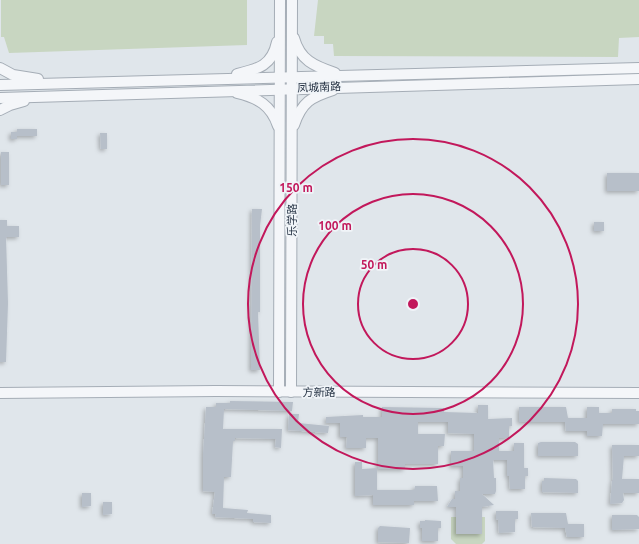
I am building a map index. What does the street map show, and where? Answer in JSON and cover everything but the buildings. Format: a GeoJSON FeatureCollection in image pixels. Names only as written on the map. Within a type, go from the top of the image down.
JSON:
{"type":"FeatureCollection","features":[{"type":"Feature","properties":{"kind":"street","name":"乐学路"},"geometry":{"type":"LineString","coordinates":[[279,392],[280,0]]}},
{"type":"Feature","properties":{"kind":"street","name":"乐学路"},"geometry":{"type":"LineString","coordinates":[[291,392],[292,0]]}},
{"type":"Feature","properties":{"kind":"street"},"geometry":{"type":"LineString","coordinates":[[218,79],[259,69],[264,65],[276,47],[280,28]]}},
{"type":"Feature","properties":{"kind":"street"},"geometry":{"type":"LineString","coordinates":[[292,28],[296,46],[308,62],[318,68],[347,76]]}},
{"type":"Feature","properties":{"kind":"street"},"geometry":{"type":"LineString","coordinates":[[0,68],[20,76],[74,83]]}},
{"type":"Feature","properties":{"kind":"street","name":"凤城南路"},"geometry":{"type":"LineString","coordinates":[[0,85],[639,68]]}},
{"type":"Feature","properties":{"kind":"street","name":"凤城南路"},"geometry":{"type":"LineString","coordinates":[[0,98],[279,88],[639,79]]}},
{"type":"Feature","properties":{"kind":"street"},"geometry":{"type":"LineString","coordinates":[[292,135],[301,109],[310,99],[347,86]]}},
{"type":"Feature","properties":{"kind":"street"},"geometry":{"type":"LineString","coordinates":[[218,90],[251,96],[264,104],[275,117],[279,134]]}},
{"type":"Feature","properties":{"kind":"street"},"geometry":{"type":"LineString","coordinates":[[0,110],[10,104],[47,96]]}},
{"type":"Feature","properties":{"kind":"street","name":"方新路"},"geometry":{"type":"LineString","coordinates":[[0,393],[639,393]]}},
{"type":"Feature","properties":{"kind":"green space"},"geometry":{"type":"Polygon","coordinates":[[[1,0],[247,0],[247,45],[9,53],[4,37],[1,37],[1,0]]]}},
{"type":"Feature","properties":{"kind":"green space"},"geometry":{"type":"Polygon","coordinates":[[[318,0],[639,0],[639,37],[619,38],[618,57],[334,56],[333,44],[324,44],[324,36],[314,36],[318,0]]]}},
{"type":"Feature","properties":{"kind":"green space"},"geometry":{"type":"Polygon","coordinates":[[[451,517],[485,517],[485,541],[482,544],[456,544],[451,539],[451,517]]]}}]}
